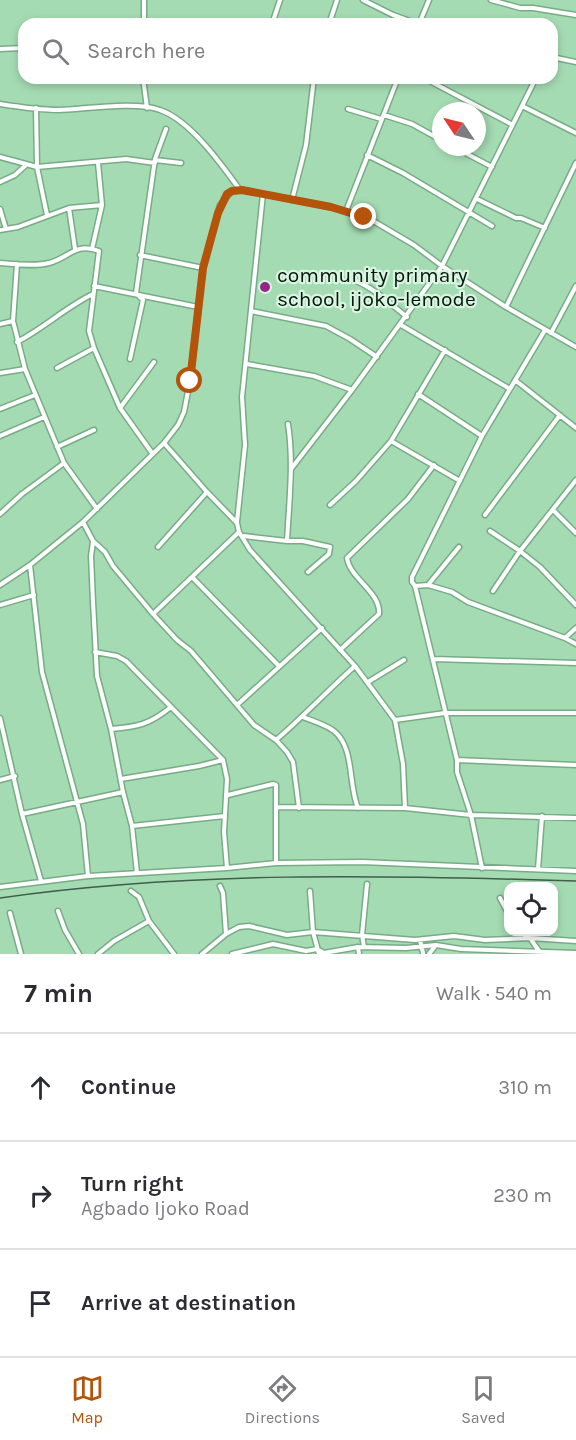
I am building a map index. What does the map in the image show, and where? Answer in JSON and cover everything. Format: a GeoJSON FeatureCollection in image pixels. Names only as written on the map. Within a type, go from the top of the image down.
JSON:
{"type":"FeatureCollection","features":[{"type":"Feature","properties":{"kind":"street"},"geometry":{"type":"LineString","coordinates":[[144,0],[144,18]]}},
{"type":"Feature","properties":{"kind":"street"},"geometry":{"type":"LineString","coordinates":[[274,18],[280,0]]}},
{"type":"Feature","properties":{"kind":"street"},"geometry":{"type":"LineString","coordinates":[[331,18],[337,0]]}},
{"type":"Feature","properties":{"kind":"street"},"geometry":{"type":"LineString","coordinates":[[363,0],[401,18]]}},
{"type":"Feature","properties":{"kind":"street"},"geometry":{"type":"LineString","coordinates":[[421,18],[429,0]]}},
{"type":"Feature","properties":{"kind":"street"},"geometry":{"type":"LineString","coordinates":[[490,0],[520,8],[576,15]]}},
{"type":"Feature","properties":{"kind":"street"},"geometry":{"type":"LineString","coordinates":[[0,49],[18,48]]}},
{"type":"Feature","properties":{"kind":"street"},"geometry":{"type":"LineString","coordinates":[[558,58],[576,62]]}},
{"type":"Feature","properties":{"kind":"street"},"geometry":{"type":"LineString","coordinates":[[144,84],[147,108]]}},
{"type":"Feature","properties":{"kind":"street"},"geometry":{"type":"LineString","coordinates":[[292,200],[306,145],[313,84]]}},
{"type":"Feature","properties":{"kind":"street"},"geometry":{"type":"LineString","coordinates":[[346,211],[396,84]]}},
{"type":"Feature","properties":{"kind":"street"},"geometry":{"type":"LineString","coordinates":[[437,84],[511,124]]}},
{"type":"Feature","properties":{"kind":"street"},"geometry":{"type":"LineString","coordinates":[[291,469],[401,325],[442,266],[533,84]]}},
{"type":"Feature","properties":{"kind":"street"},"geometry":{"type":"LineString","coordinates":[[0,104],[58,110],[121,106],[161,110],[184,125],[241,191]]}},
{"type":"Feature","properties":{"kind":"street"},"geometry":{"type":"LineString","coordinates":[[522,106],[576,133]]}},
{"type":"Feature","properties":{"kind":"street"},"geometry":{"type":"LineString","coordinates":[[36,108],[37,167],[47,215]]}},
{"type":"Feature","properties":{"kind":"street"},"geometry":{"type":"LineString","coordinates":[[348,109],[412,124],[432,135]]}},
{"type":"Feature","properties":{"kind":"street"},"geometry":{"type":"LineString","coordinates":[[136,293],[155,161],[166,129]]}},
{"type":"Feature","properties":{"kind":"street"},"geometry":{"type":"LineString","coordinates":[[367,155],[403,173],[492,226]]}},
{"type":"Feature","properties":{"kind":"street"},"geometry":{"type":"LineString","coordinates":[[471,156],[492,167]]}},
{"type":"Feature","properties":{"kind":"street"},"geometry":{"type":"LineString","coordinates":[[0,157],[37,167],[126,159],[181,163]]}},
{"type":"Feature","properties":{"kind":"street"},"geometry":{"type":"LineString","coordinates":[[92,249],[102,205],[98,163]]}},
{"type":"Feature","properties":{"kind":"street"},"geometry":{"type":"LineString","coordinates":[[0,183],[15,175],[27,164]]}},
{"type":"Feature","properties":{"kind":"street"},"geometry":{"type":"LineString","coordinates":[[506,307],[576,164]]}},
{"type":"Feature","properties":{"kind":"street"},"geometry":{"type":"LineString","coordinates":[[0,585],[30,565],[83,522],[164,443],[178,425],[184,412],[190,381],[203,268],[220,205],[232,191],[242,190],[263,194],[346,211],[364,217],[401,236],[442,266],[506,307],[576,347]]}},
{"type":"Feature","properties":{"kind":"street"},"geometry":{"type":"LineString","coordinates":[[263,194],[242,396],[245,446],[237,523],[239,532],[244,536],[250,550],[260,562],[356,666],[395,720],[403,764],[405,808]]}},
{"type":"Feature","properties":{"kind":"street"},"geometry":{"type":"LineString","coordinates":[[477,199],[516,219],[521,218],[545,228]]}},
{"type":"Feature","properties":{"kind":"street"},"geometry":{"type":"LineString","coordinates":[[0,230],[18,227],[69,208],[102,205]]}},
{"type":"Feature","properties":{"kind":"street"},"geometry":{"type":"LineString","coordinates":[[0,208],[6,229]]}},
{"type":"Feature","properties":{"kind":"street"},"geometry":{"type":"LineString","coordinates":[[69,208],[75,249]]}},
{"type":"Feature","properties":{"kind":"street"},"geometry":{"type":"LineString","coordinates":[[0,263],[50,263],[75,249],[92,249],[99,252],[89,331],[120,408],[152,453]]}},
{"type":"Feature","properties":{"kind":"street"},"geometry":{"type":"LineString","coordinates":[[140,255],[203,268]]}},
{"type":"Feature","properties":{"kind":"street"},"geometry":{"type":"LineString","coordinates":[[17,264],[14,321],[25,369],[64,463],[97,509]]}},
{"type":"Feature","properties":{"kind":"street"},"geometry":{"type":"LineString","coordinates":[[348,278],[378,293],[407,316]]}},
{"type":"Feature","properties":{"kind":"street"},"geometry":{"type":"LineString","coordinates":[[94,286],[198,307]]}},
{"type":"Feature","properties":{"kind":"street"},"geometry":{"type":"LineString","coordinates":[[551,333],[576,286]]}},
{"type":"Feature","properties":{"kind":"street"},"geometry":{"type":"LineString","coordinates":[[130,358],[143,300],[136,293]]}},
{"type":"Feature","properties":{"kind":"street"},"geometry":{"type":"LineString","coordinates":[[18,342],[35,333],[73,304],[93,294]]}},
{"type":"Feature","properties":{"kind":"street"},"geometry":{"type":"LineString","coordinates":[[252,311],[326,326],[377,357]]}},
{"type":"Feature","properties":{"kind":"street"},"geometry":{"type":"LineString","coordinates":[[0,324],[14,321]]}},
{"type":"Feature","properties":{"kind":"street"},"geometry":{"type":"LineString","coordinates":[[401,325],[510,389]]}},
{"type":"Feature","properties":{"kind":"street"},"geometry":{"type":"LineString","coordinates":[[482,868],[471,814],[458,772],[416,586],[412,582],[412,577],[482,436],[545,330]]}},
{"type":"Feature","properties":{"kind":"street"},"geometry":{"type":"LineString","coordinates":[[57,368],[94,348]]}},
{"type":"Feature","properties":{"kind":"street"},"geometry":{"type":"LineString","coordinates":[[330,505],[356,481],[392,441],[445,350]]}},
{"type":"Feature","properties":{"kind":"street"},"geometry":{"type":"LineString","coordinates":[[120,408],[154,362]]}},
{"type":"Feature","properties":{"kind":"street"},"geometry":{"type":"LineString","coordinates":[[247,364],[315,376],[352,390]]}},
{"type":"Feature","properties":{"kind":"street"},"geometry":{"type":"LineString","coordinates":[[0,373],[25,369]]}},
{"type":"Feature","properties":{"kind":"street"},"geometry":{"type":"LineString","coordinates":[[515,380],[576,428]]}},
{"type":"Feature","properties":{"kind":"street"},"geometry":{"type":"LineString","coordinates":[[418,394],[482,436]]}},
{"type":"Feature","properties":{"kind":"street"},"geometry":{"type":"LineString","coordinates":[[0,409],[35,395]]}},
{"type":"Feature","properties":{"kind":"street"},"geometry":{"type":"LineString","coordinates":[[485,515],[560,415]]}},
{"type":"Feature","properties":{"kind":"street"},"geometry":{"type":"LineString","coordinates":[[0,436],[44,417]]}},
{"type":"Feature","properties":{"kind":"street"},"geometry":{"type":"LineString","coordinates":[[287,541],[291,469],[291,441],[288,424]]}},
{"type":"Feature","properties":{"kind":"street"},"geometry":{"type":"LineString","coordinates":[[57,447],[94,430]]}},
{"type":"Feature","properties":{"kind":"street"},"geometry":{"type":"LineString","coordinates":[[392,441],[460,481]]}},
{"type":"Feature","properties":{"kind":"street"},"geometry":{"type":"LineString","coordinates":[[164,443],[237,523]]}},
{"type":"Feature","properties":{"kind":"street"},"geometry":{"type":"LineString","coordinates":[[0,514],[22,494],[64,463]]}},
{"type":"Feature","properties":{"kind":"street"},"geometry":{"type":"LineString","coordinates":[[340,650],[379,614],[380,610],[372,595],[348,565],[347,558],[408,499],[434,465]]}},
{"type":"Feature","properties":{"kind":"street"},"geometry":{"type":"LineString","coordinates":[[493,591],[520,551],[576,480]]}},
{"type":"Feature","properties":{"kind":"street"},"geometry":{"type":"LineString","coordinates":[[158,548],[207,492]]}},
{"type":"Feature","properties":{"kind":"street"},"geometry":{"type":"LineString","coordinates":[[553,510],[576,533]]}},
{"type":"Feature","properties":{"kind":"street"},"geometry":{"type":"LineString","coordinates":[[83,522],[93,542],[105,552],[113,566],[153,614],[177,640],[191,651],[254,724],[276,740],[293,762],[299,808]]}},
{"type":"Feature","properties":{"kind":"street"},"geometry":{"type":"LineString","coordinates":[[490,531],[540,567],[576,605]]}},
{"type":"Feature","properties":{"kind":"street"},"geometry":{"type":"LineString","coordinates":[[153,614],[239,532]]}},
{"type":"Feature","properties":{"kind":"street"},"geometry":{"type":"LineString","coordinates":[[244,536],[303,541],[330,547],[329,554],[308,572]]}},
{"type":"Feature","properties":{"kind":"street"},"geometry":{"type":"LineString","coordinates":[[93,542],[91,556],[97,676],[132,826],[137,873]]}},
{"type":"Feature","properties":{"kind":"street"},"geometry":{"type":"LineString","coordinates":[[428,585],[459,547]]}},
{"type":"Feature","properties":{"kind":"street"},"geometry":{"type":"LineString","coordinates":[[30,565],[42,672],[84,830],[88,876]]}},
{"type":"Feature","properties":{"kind":"street"},"geometry":{"type":"LineString","coordinates":[[192,577],[279,666]]}},
{"type":"Feature","properties":{"kind":"street"},"geometry":{"type":"LineString","coordinates":[[416,586],[428,585],[452,592],[468,602],[576,644]]}},
{"type":"Feature","properties":{"kind":"street"},"geometry":{"type":"LineString","coordinates":[[0,605],[34,595]]}},
{"type":"Feature","properties":{"kind":"street"},"geometry":{"type":"LineString","coordinates":[[237,705],[322,628]]}},
{"type":"Feature","properties":{"kind":"street"},"geometry":{"type":"LineString","coordinates":[[565,638],[576,628]]}},
{"type":"Feature","properties":{"kind":"street"},"geometry":{"type":"LineString","coordinates":[[96,652],[117,656],[126,661],[223,760],[227,775],[228,795],[225,816],[228,868]]}},
{"type":"Feature","properties":{"kind":"street"},"geometry":{"type":"LineString","coordinates":[[368,682],[404,660]]}},
{"type":"Feature","properties":{"kind":"street"},"geometry":{"type":"LineString","coordinates":[[433,660],[576,663]]}},
{"type":"Feature","properties":{"kind":"street"},"geometry":{"type":"LineString","coordinates":[[276,740],[356,666]]}},
{"type":"Feature","properties":{"kind":"street"},"geometry":{"type":"LineString","coordinates":[[111,729],[143,725],[159,717],[171,706]]}},
{"type":"Feature","properties":{"kind":"street"},"geometry":{"type":"LineString","coordinates":[[395,720],[445,713],[576,713]]}},
{"type":"Feature","properties":{"kind":"street"},"geometry":{"type":"LineString","coordinates":[[303,717],[333,730],[340,738],[348,756],[353,796],[358,808]]}},
{"type":"Feature","properties":{"kind":"street"},"geometry":{"type":"LineString","coordinates":[[0,718],[22,814],[41,881]]}},
{"type":"Feature","properties":{"kind":"street"},"geometry":{"type":"LineString","coordinates":[[121,779],[223,760]]}},
{"type":"Feature","properties":{"kind":"street"},"geometry":{"type":"LineString","coordinates":[[457,760],[576,765]]}},
{"type":"Feature","properties":{"kind":"street"},"geometry":{"type":"LineString","coordinates":[[0,780],[15,776]]}},
{"type":"Feature","properties":{"kind":"street"},"geometry":{"type":"LineString","coordinates":[[228,795],[273,784],[276,787],[276,863]]}},
{"type":"Feature","properties":{"kind":"street"},"geometry":{"type":"LineString","coordinates":[[22,814],[123,792]]}},
{"type":"Feature","properties":{"kind":"street"},"geometry":{"type":"LineString","coordinates":[[277,807],[405,808],[471,814],[576,818]]}},
{"type":"Feature","properties":{"kind":"street"},"geometry":{"type":"LineString","coordinates":[[132,826],[225,816]]}},
{"type":"Feature","properties":{"kind":"street"},"geometry":{"type":"LineString","coordinates":[[538,869],[542,816]]}},
{"type":"Feature","properties":{"kind":"street"},"geometry":{"type":"LineString","coordinates":[[0,887],[88,876],[276,863],[362,862],[576,871]]}},
{"type":"Feature","properties":{"kind":"street"},"geometry":{"type":"LineString","coordinates":[[359,954],[368,884]]}},
{"type":"Feature","properties":{"kind":"street"},"geometry":{"type":"LineString","coordinates":[[220,886],[223,893],[226,934]]}},
{"type":"Feature","properties":{"kind":"street"},"geometry":{"type":"LineString","coordinates":[[131,891],[139,897],[149,921],[174,954]]}},
{"type":"Feature","properties":{"kind":"street"},"geometry":{"type":"LineString","coordinates":[[310,891],[314,932],[321,952]]}},
{"type":"Feature","properties":{"kind":"street"},"geometry":{"type":"LineString","coordinates":[[500,898],[504,906]]}},
{"type":"Feature","properties":{"kind":"street"},"geometry":{"type":"LineString","coordinates":[[58,911],[65,930],[79,954]]}},
{"type":"Feature","properties":{"kind":"street"},"geometry":{"type":"LineString","coordinates":[[10,913],[21,954]]}},
{"type":"Feature","properties":{"kind":"street"},"geometry":{"type":"LineString","coordinates":[[98,954],[114,941],[149,921]]}},
{"type":"Feature","properties":{"kind":"street"},"geometry":{"type":"LineString","coordinates":[[202,954],[226,934],[238,927],[249,926],[287,935],[314,932],[420,940],[454,936],[485,940],[530,938],[576,941]]}},
{"type":"Feature","properties":{"kind":"street"},"geometry":{"type":"LineString","coordinates":[[527,936],[540,952]]}},
{"type":"Feature","properties":{"kind":"street"},"geometry":{"type":"LineString","coordinates":[[420,940],[424,954]]}},
{"type":"Feature","properties":{"kind":"street"},"geometry":{"type":"LineString","coordinates":[[232,954],[273,944],[321,952],[361,947],[436,945],[461,949],[576,952]]}},
{"type":"Feature","properties":{"kind":"street"},"geometry":{"type":"LineString","coordinates":[[429,954],[436,945]]}},
{"type":"Feature","properties":{"kind":"street"},"geometry":{"type":"LineString","coordinates":[[417,947],[424,954]]}},
{"type":"Feature","properties":{"kind":"railway"},"geometry":{"type":"LineString","coordinates":[[0,898],[72,889],[215,879],[431,877],[576,881]]}},
{"type":"Feature","properties":{"kind":"place","name":"community primary school, ijoko-lemode"},"geometry":{"type":"Point","coordinates":[265,287]}},
{"type":"Feature","properties":{"kind":"route"},"geometry":{"type":"LineString","coordinates":[[190,381],[203,268],[220,205],[227,194],[242,190],[331,207],[364,217]]}}]}
